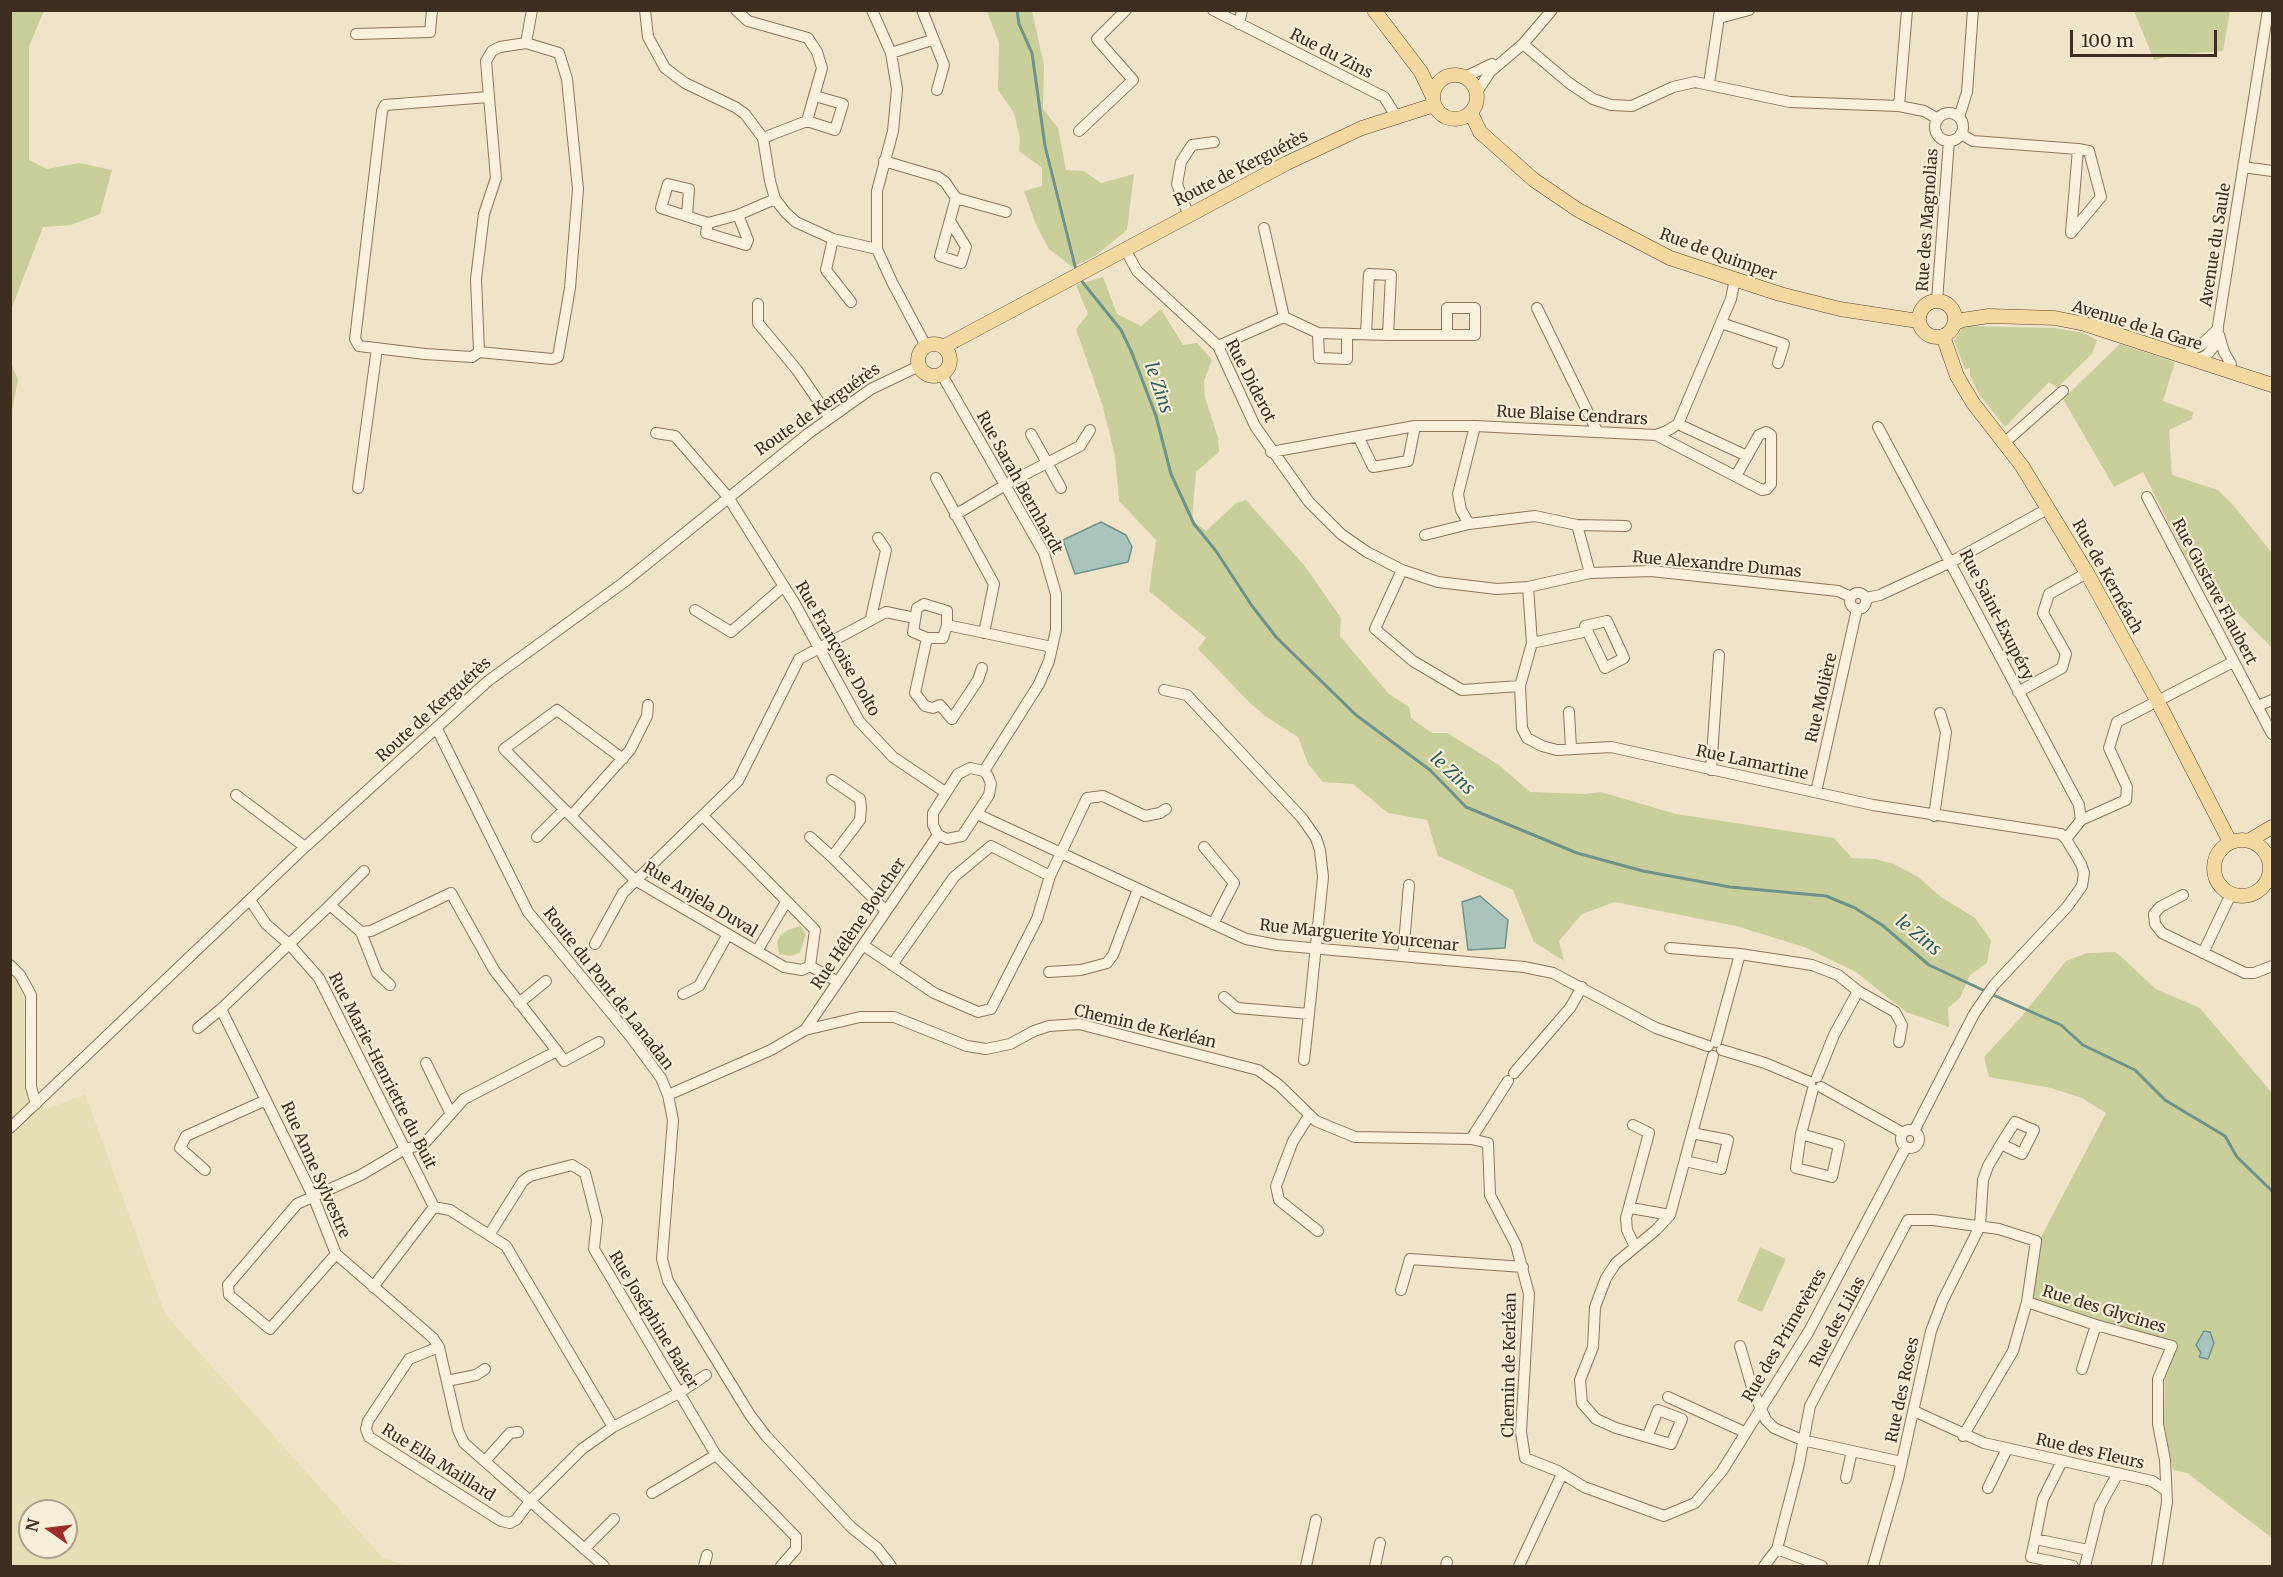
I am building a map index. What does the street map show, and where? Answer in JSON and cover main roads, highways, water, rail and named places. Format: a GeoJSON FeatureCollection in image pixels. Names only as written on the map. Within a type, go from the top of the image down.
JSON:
{"type":"FeatureCollection","features":[{"type":"Feature","properties":{"kind":"main road"},"geometry":{"type":"LineString","coordinates":[[1374,10],[1421,72],[1433,100],[1443,117],[1457,120],[1471,113],[1477,100],[1477,92],[1465,77],[1454,75],[1442,79],[1435,86],[1433,100]]}},
{"type":"Feature","properties":{"kind":"main road"},"geometry":{"type":"LineString","coordinates":[[1421,72],[1442,79]]}},
{"type":"Feature","properties":{"kind":"main road","name":"Route de Kerguérès"},"geometry":{"type":"LineString","coordinates":[[944,347],[1188,214],[1315,149],[1433,100]]}},
{"type":"Feature","properties":{"kind":"main road","name":"Rue de Quimper"},"geometry":{"type":"LineString","coordinates":[[1471,113],[1480,132],[1525,173],[1578,210],[1671,258],[1779,294],[1840,309],[1918,321]]}},
{"type":"Feature","properties":{"kind":"main road","name":"Rue de Quimper"},"geometry":{"type":"LineString","coordinates":[[1457,120],[1498,158],[1516,171],[1525,173]]}},
{"type":"Feature","properties":{"kind":"main road"},"geometry":{"type":"LineString","coordinates":[[1937,302],[1945,304],[1954,318],[1943,336],[1926,334],[1918,321],[1924,307],[1937,302]]}},
{"type":"Feature","properties":{"kind":"main road","name":"Avenue de la Gare"},"geometry":{"type":"LineString","coordinates":[[1954,318],[2053,313],[2102,325],[2272,385]]}},
{"type":"Feature","properties":{"kind":"main road","name":"Rue de Kernéach"},"geometry":{"type":"LineString","coordinates":[[1943,336],[1958,376],[1973,403],[2049,508],[2087,573],[2158,702],[2226,836]]}},
{"type":"Feature","properties":{"kind":"main road"},"geometry":{"type":"LineString","coordinates":[[935,344],[944,347],[950,361],[942,375],[926,374],[919,366],[920,352],[926,346],[935,344]]}},
{"type":"Feature","properties":{"kind":"main road","name":"Avenue de la Gare"},"geometry":{"type":"LineString","coordinates":[[2191,356],[2206,356],[2272,376]]}},
{"type":"Feature","properties":{"kind":"main road"},"geometry":{"type":"LineString","coordinates":[[2250,840],[2272,827]]}},
{"type":"Feature","properties":{"kind":"main road"},"geometry":{"type":"LineString","coordinates":[[2226,836],[2250,840],[2271,857],[2269,878],[2258,891],[2241,896],[2231,894],[2219,885],[2213,869],[2217,853],[2226,836]]}},
{"type":"Feature","properties":{"kind":"water"},"geometry":{"type":"Polygon","coordinates":[[[1101,522],[1126,535],[1132,547],[1128,562],[1075,574],[1063,540],[1101,522]]]}},
{"type":"Feature","properties":{"kind":"water"},"geometry":{"type":"Polygon","coordinates":[[[1480,896],[1508,920],[1505,948],[1468,950],[1462,902],[1480,896]]]}},
{"type":"Feature","properties":{"kind":"water"},"geometry":{"type":"Polygon","coordinates":[[[2204,1331],[2210,1332],[2214,1343],[2208,1359],[2199,1357],[2201,1353],[2196,1345],[2204,1331]]]}},
{"type":"Feature","properties":{"kind":"waterway","name":"le Zins"},"geometry":{"type":"LineString","coordinates":[[1017,10],[1019,24],[1032,53],[1045,146],[1076,270]]}},
{"type":"Feature","properties":{"kind":"waterway","name":"le Zins"},"geometry":{"type":"LineString","coordinates":[[1080,279],[1121,330],[1132,353],[1156,416],[1171,474],[1194,524],[1216,551],[1252,606],[1277,638],[1356,715],[1430,770],[1466,807],[1577,853],[1643,871],[1730,887],[1826,896],[1855,908],[1882,925],[1929,965],[1985,991]]}},
{"type":"Feature","properties":{"kind":"waterway","name":"le Zins"},"geometry":{"type":"LineString","coordinates":[[1991,994],[2061,1025],[2083,1045],[2135,1070],[2165,1100],[2225,1136],[2237,1157],[2272,1191]]}}]}
